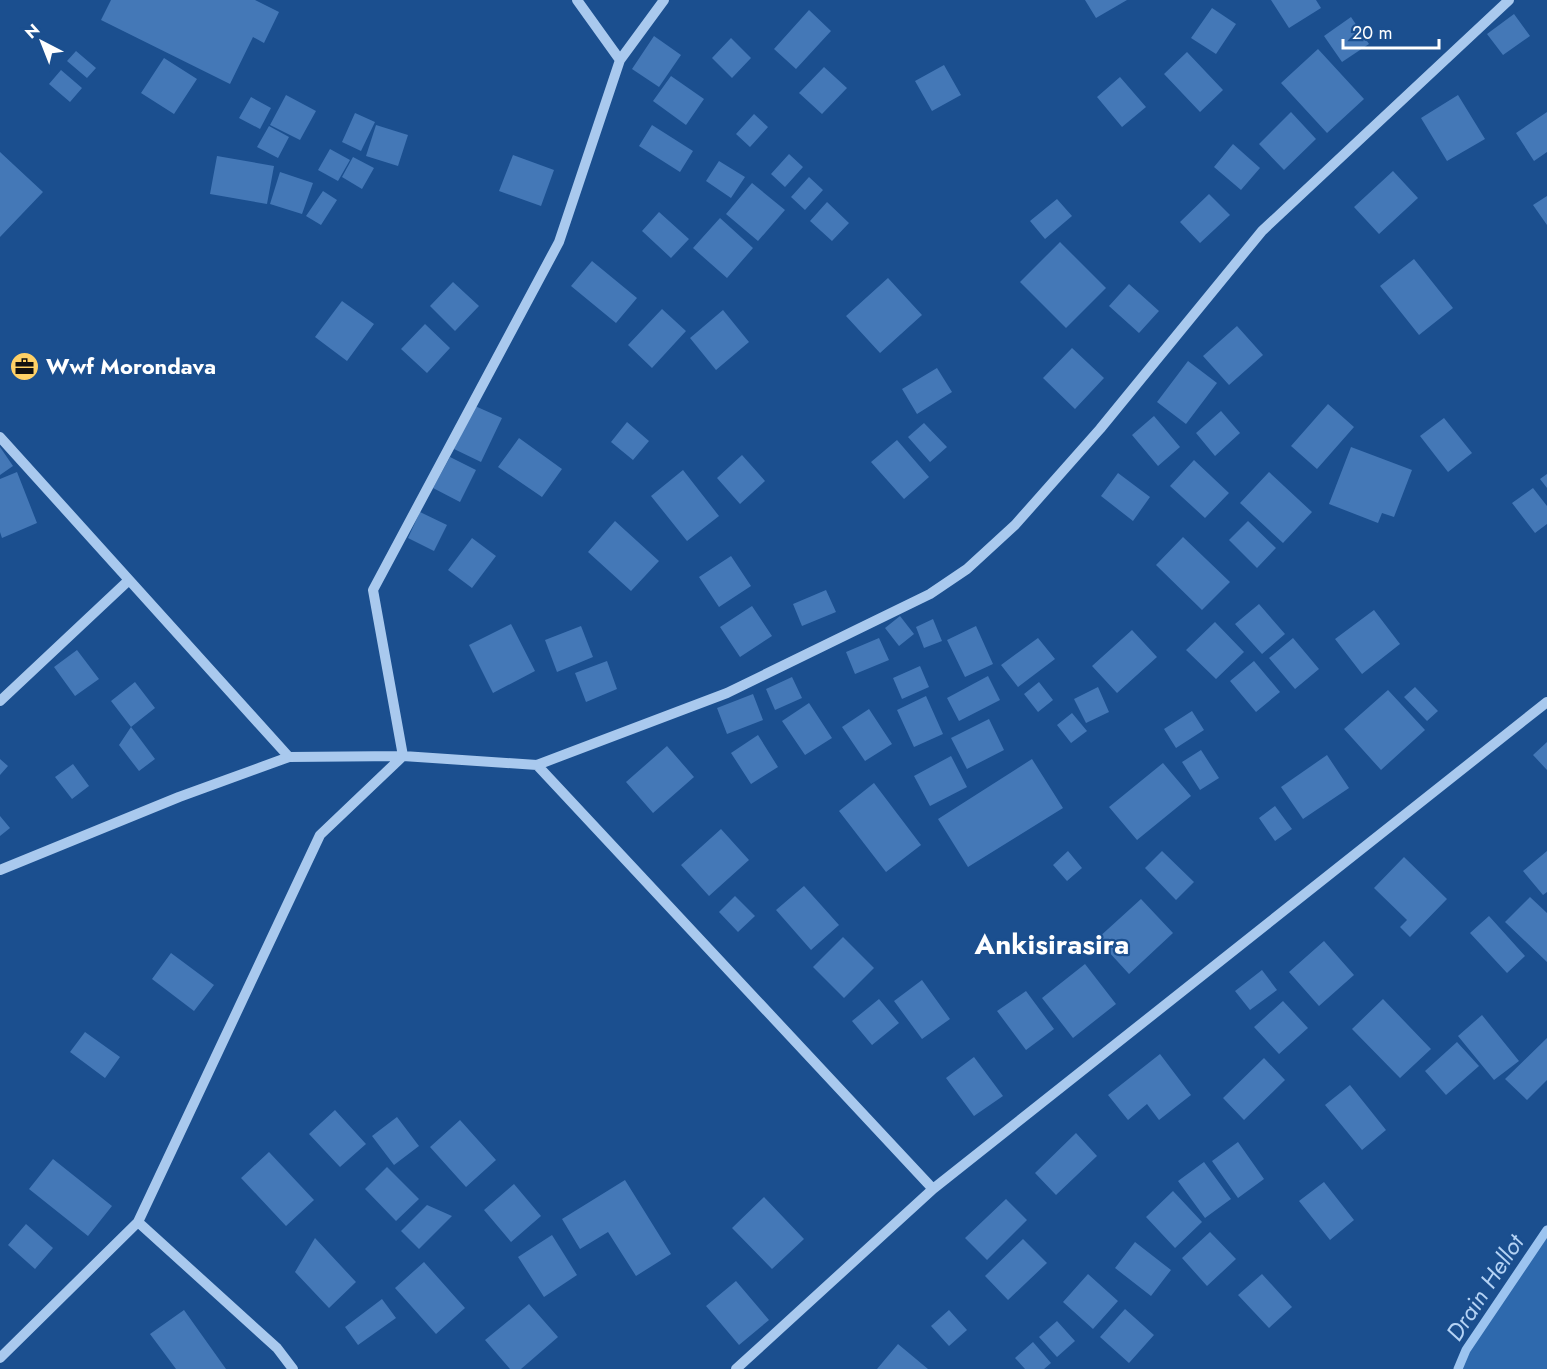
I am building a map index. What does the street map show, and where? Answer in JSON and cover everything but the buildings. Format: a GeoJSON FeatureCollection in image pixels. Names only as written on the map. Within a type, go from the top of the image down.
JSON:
{"type":"FeatureCollection","features":[{"type":"Feature","properties":{"kind":"street"},"geometry":{"type":"LineString","coordinates":[[577,0],[620,60]]}},
{"type":"Feature","properties":{"kind":"street"},"geometry":{"type":"LineString","coordinates":[[403,756],[373,590],[559,242],[620,60],[664,0]]}},
{"type":"Feature","properties":{"kind":"street"},"geometry":{"type":"LineString","coordinates":[[0,870],[178,797],[289,757],[403,756],[537,765],[727,693],[930,594],[968,569],[1015,525],[1100,429],[1262,231],[1509,0]]}},
{"type":"Feature","properties":{"kind":"street"},"geometry":{"type":"LineString","coordinates":[[0,437],[289,757]]}},
{"type":"Feature","properties":{"kind":"street"},"geometry":{"type":"LineString","coordinates":[[0,701],[129,580]]}},
{"type":"Feature","properties":{"kind":"street"},"geometry":{"type":"LineString","coordinates":[[736,1369],[933,1190],[1547,702]]}},
{"type":"Feature","properties":{"kind":"street"},"geometry":{"type":"LineString","coordinates":[[0,1358],[138,1222],[320,836],[403,756]]}},
{"type":"Feature","properties":{"kind":"street"},"geometry":{"type":"LineString","coordinates":[[537,765],[933,1190]]}},
{"type":"Feature","properties":{"kind":"street"},"geometry":{"type":"LineString","coordinates":[[138,1222],[277,1348],[293,1369]]}},
{"type":"Feature","properties":{"kind":"shaded area"},"geometry":{"type":"Polygon","coordinates":[[[1547,1230],[1547,1369],[1458,1369],[1466,1350],[1547,1230]]]}},
{"type":"Feature","properties":{"kind":"waterway","name":"Drain Hellot"},"geometry":{"type":"LineString","coordinates":[[1458,1369],[1466,1350],[1547,1230]]}},
{"type":"Feature","properties":{"kind":"place","name":"Wwf Morondava"},"geometry":{"type":"Point","coordinates":[25,366]}},
{"type":"Feature","properties":{"kind":"district","name":"Ankisirasira"},"geometry":{"type":"Point","coordinates":[1052,944]}}]}
